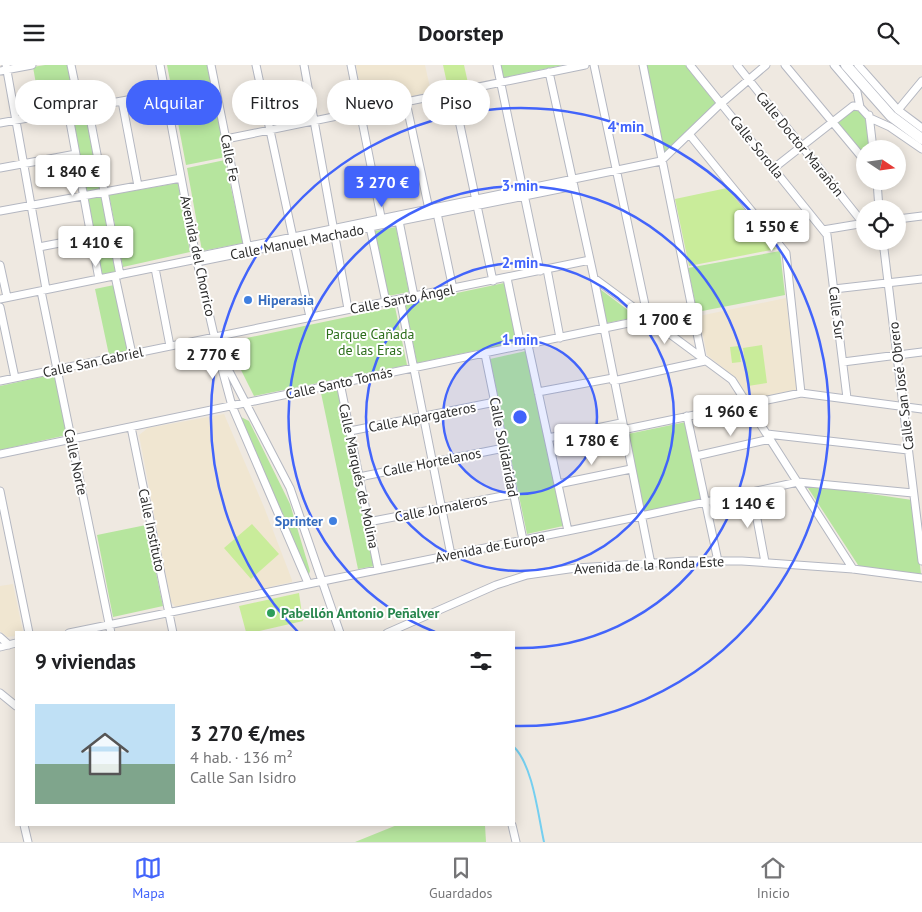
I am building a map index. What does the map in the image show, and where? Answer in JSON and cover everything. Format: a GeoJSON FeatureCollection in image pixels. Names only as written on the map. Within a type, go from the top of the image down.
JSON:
{"type":"FeatureCollection","features":[{"type":"Feature","properties":{"kind":"main road"},"geometry":{"type":"LineString","coordinates":[[846,65],[891,116],[922,139]]}},
{"type":"Feature","properties":{"kind":"street"},"geometry":{"type":"LineString","coordinates":[[4,69],[32,65]]}},
{"type":"Feature","properties":{"kind":"street"},"geometry":{"type":"LineString","coordinates":[[72,65],[75,80]]}},
{"type":"Feature","properties":{"kind":"street","name":"Avenida del Chorrico"},"geometry":{"type":"LineString","coordinates":[[160,65],[163,80]]}},
{"type":"Feature","properties":{"kind":"street","name":"Calle Fe"},"geometry":{"type":"LineString","coordinates":[[211,65],[248,249]]}},
{"type":"Feature","properties":{"kind":"street"},"geometry":{"type":"LineString","coordinates":[[256,65],[310,317]]}},
{"type":"Feature","properties":{"kind":"street"},"geometry":{"type":"LineString","coordinates":[[304,65],[307,80]]}},
{"type":"Feature","properties":{"kind":"street"},"geometry":{"type":"LineString","coordinates":[[351,65],[354,80]]}},
{"type":"Feature","properties":{"kind":"street"},"geometry":{"type":"LineString","coordinates":[[497,65],[522,193],[544,270],[560,338]]}},
{"type":"Feature","properties":{"kind":"street"},"geometry":{"type":"LineString","coordinates":[[490,84],[585,65]]}},
{"type":"Feature","properties":{"kind":"street"},"geometry":{"type":"LineString","coordinates":[[594,65],[618,170],[648,319]]}},
{"type":"Feature","properties":{"kind":"street"},"geometry":{"type":"LineString","coordinates":[[643,65],[703,360]]}},
{"type":"Feature","properties":{"kind":"street","name":"Calle Sorolla"},"geometry":{"type":"LineString","coordinates":[[690,65],[822,230]]}},
{"type":"Feature","properties":{"kind":"street","name":"Calle Doctor Marañón"},"geometry":{"type":"LineString","coordinates":[[737,65],[856,213]]}},
{"type":"Feature","properties":{"kind":"street"},"geometry":{"type":"LineString","coordinates":[[661,161],[721,103],[766,65]]}},
{"type":"Feature","properties":{"kind":"street"},"geometry":{"type":"LineString","coordinates":[[785,65],[856,150]]}},
{"type":"Feature","properties":{"kind":"street"},"geometry":{"type":"LineString","coordinates":[[834,65],[857,93],[860,107],[870,118],[890,127],[922,149]]}},
{"type":"Feature","properties":{"kind":"street"},"geometry":{"type":"LineString","coordinates":[[858,65],[898,110],[922,128]]}},
{"type":"Feature","properties":{"kind":"street","name":"Calle Norte"},"geometry":{"type":"LineString","coordinates":[[4,69],[15,116]]}},
{"type":"Feature","properties":{"kind":"street"},"geometry":{"type":"LineString","coordinates":[[549,72],[594,278],[651,564]]}},
{"type":"Feature","properties":{"kind":"street"},"geometry":{"type":"LineString","coordinates":[[858,80],[870,118],[872,140]]}},
{"type":"Feature","properties":{"kind":"street"},"geometry":{"type":"LineString","coordinates":[[898,110],[922,81]]}},
{"type":"Feature","properties":{"kind":"street"},"geometry":{"type":"LineString","coordinates":[[116,102],[126,100]]}},
{"type":"Feature","properties":{"kind":"street"},"geometry":{"type":"LineString","coordinates":[[122,101],[138,186]]}},
{"type":"Feature","properties":{"kind":"street"},"geometry":{"type":"LineString","coordinates":[[774,168],[854,106],[860,107]]}},
{"type":"Feature","properties":{"kind":"street"},"geometry":{"type":"LineString","coordinates":[[0,123],[15,120]]}},
{"type":"Feature","properties":{"kind":"street","name":"Calle Norte"},"geometry":{"type":"LineString","coordinates":[[17,125],[39,247],[57,369],[111,631]]}},
{"type":"Feature","properties":{"kind":"street"},"geometry":{"type":"LineString","coordinates":[[71,125],[99,279]]}},
{"type":"Feature","properties":{"kind":"street"},"geometry":{"type":"LineString","coordinates":[[92,125],[105,191],[132,354]]}},
{"type":"Feature","properties":{"kind":"street","name":"Avenida del Chorrico"},"geometry":{"type":"LineString","coordinates":[[172,125],[197,260],[218,348],[290,488],[339,631]]}},
{"type":"Feature","properties":{"kind":"street"},"geometry":{"type":"LineString","coordinates":[[226,139],[290,125]]}},
{"type":"Feature","properties":{"kind":"street"},"geometry":{"type":"LineString","coordinates":[[316,125],[348,309]]}},
{"type":"Feature","properties":{"kind":"street"},"geometry":{"type":"LineString","coordinates":[[363,125],[382,222]]}},
{"type":"Feature","properties":{"kind":"street"},"geometry":{"type":"LineString","coordinates":[[411,125],[453,289]]}},
{"type":"Feature","properties":{"kind":"street"},"geometry":{"type":"LineString","coordinates":[[460,125],[493,281]]}},
{"type":"Feature","properties":{"kind":"street"},"geometry":{"type":"LineString","coordinates":[[689,134],[786,253],[801,393]]}},
{"type":"Feature","properties":{"kind":"street"},"geometry":{"type":"LineString","coordinates":[[0,168],[76,154]]}},
{"type":"Feature","properties":{"kind":"street","name":"Calle Manuel Machado"},"geometry":{"type":"LineString","coordinates":[[3,298],[573,183],[618,170],[661,161]]}},
{"type":"Feature","properties":{"kind":"street"},"geometry":{"type":"LineString","coordinates":[[0,211],[181,178]]}},
{"type":"Feature","properties":{"kind":"street","name":"Calle Manuel Machado"},"geometry":{"type":"LineString","coordinates":[[334,231],[370,227],[382,222],[399,221],[432,212]]}},
{"type":"Feature","properties":{"kind":"street"},"geometry":{"type":"LineString","coordinates":[[906,218],[922,216]]}},
{"type":"Feature","properties":{"kind":"street"},"geometry":{"type":"LineString","coordinates":[[399,221],[414,296]]}},
{"type":"Feature","properties":{"kind":"street"},"geometry":{"type":"LineString","coordinates":[[822,230],[856,224]]}},
{"type":"Feature","properties":{"kind":"street"},"geometry":{"type":"LineString","coordinates":[[370,227],[386,302]]}},
{"type":"Feature","properties":{"kind":"street","name":"Calle Sur"},"geometry":{"type":"LineString","coordinates":[[822,230],[827,235],[847,398]]}},
{"type":"Feature","properties":{"kind":"street"},"geometry":{"type":"LineString","coordinates":[[39,247],[92,237]]}},
{"type":"Feature","properties":{"kind":"street","name":"Calle San José Obrero"},"geometry":{"type":"LineString","coordinates":[[884,250],[922,561]]}},
{"type":"Feature","properties":{"kind":"street","name":"Calle Santo Ángel"},"geometry":{"type":"LineString","coordinates":[[215,337],[590,260]]}},
{"type":"Feature","properties":{"kind":"street"},"geometry":{"type":"LineString","coordinates":[[0,265],[3,298]]}},
{"type":"Feature","properties":{"kind":"street"},"geometry":{"type":"LineString","coordinates":[[155,268],[170,346]]}},
{"type":"Feature","properties":{"kind":"street"},"geometry":{"type":"LineString","coordinates":[[507,278],[538,392],[568,531]]}},
{"type":"Feature","properties":{"kind":"street"},"geometry":{"type":"LineString","coordinates":[[594,278],[732,381],[853,569]]}},
{"type":"Feature","properties":{"kind":"street"},"geometry":{"type":"LineString","coordinates":[[834,289],[922,279]]}},
{"type":"Feature","properties":{"kind":"street"},"geometry":{"type":"LineString","coordinates":[[400,299],[451,555]]}},
{"type":"Feature","properties":{"kind":"street"},"geometry":{"type":"LineString","coordinates":[[0,307],[15,378]]}},
{"type":"Feature","properties":{"kind":"street","name":"Calle Santo Tomás"},"geometry":{"type":"LineString","coordinates":[[0,454],[648,319]]}},
{"type":"Feature","properties":{"kind":"street","name":"Calle San Gabriel"},"geometry":{"type":"LineString","coordinates":[[0,381],[215,337]]}},
{"type":"Feature","properties":{"kind":"street"},"geometry":{"type":"LineString","coordinates":[[218,348],[220,366],[232,406],[308,583]]}},
{"type":"Feature","properties":{"kind":"street"},"geometry":{"type":"LineString","coordinates":[[843,362],[922,352]]}},
{"type":"Feature","properties":{"kind":"street","name":"Calle Solidaridad"},"geometry":{"type":"LineString","coordinates":[[485,354],[523,540]]}},
{"type":"Feature","properties":{"kind":"street"},"geometry":{"type":"LineString","coordinates":[[538,392],[613,379],[703,360]]}},
{"type":"Feature","properties":{"kind":"street","name":"Calle Marqués de Molina"},"geometry":{"type":"LineString","coordinates":[[340,383],[378,569]]}},
{"type":"Feature","properties":{"kind":"street"},"geometry":{"type":"LineString","coordinates":[[548,438],[688,416],[801,393],[922,409]]}},
{"type":"Feature","properties":{"kind":"street","name":"Calle Alpargateros"},"geometry":{"type":"LineString","coordinates":[[350,431],[495,402]]}},
{"type":"Feature","properties":{"kind":"street"},"geometry":{"type":"LineString","coordinates":[[688,416],[718,561]]}},
{"type":"Feature","properties":{"kind":"street","name":"Calle Instituto"},"geometry":{"type":"LineString","coordinates":[[131,427],[173,631]]}},
{"type":"Feature","properties":{"kind":"street"},"geometry":{"type":"LineString","coordinates":[[696,456],[769,437],[908,450]]}},
{"type":"Feature","properties":{"kind":"street","name":"Calle Hortelanos"},"geometry":{"type":"LineString","coordinates":[[359,477],[504,448]]}},
{"type":"Feature","properties":{"kind":"street"},"geometry":{"type":"LineString","coordinates":[[558,484],[631,469]]}},
{"type":"Feature","properties":{"kind":"street","name":"Avenida de Europa"},"geometry":{"type":"LineString","coordinates":[[78,631],[798,482],[913,493]]}},
{"type":"Feature","properties":{"kind":"street"},"geometry":{"type":"LineString","coordinates":[[0,491],[29,631]]}},
{"type":"Feature","properties":{"kind":"street"},"geometry":{"type":"LineString","coordinates":[[752,492],[765,562]]}},
{"type":"Feature","properties":{"kind":"street","name":"Calle Jornaleros"},"geometry":{"type":"LineString","coordinates":[[368,522],[513,493]]}},
{"type":"Feature","properties":{"kind":"street","name":"Avenida de la Ronda Este"},"geometry":{"type":"LineString","coordinates":[[392,631],[496,585],[527,575],[576,568],[718,561],[765,562],[853,569],[922,578]]}},
{"type":"Feature","properties":{"kind":"street"},"geometry":{"type":"LineString","coordinates":[[0,637],[13,644]]}},
{"type":"Feature","properties":{"kind":"street"},"geometry":{"type":"LineString","coordinates":[[0,647],[13,644]]}},
{"type":"Feature","properties":{"kind":"street"},"geometry":{"type":"LineString","coordinates":[[0,693],[15,705]]}},
{"type":"Feature","properties":{"kind":"street"},"geometry":{"type":"LineString","coordinates":[[24,826],[28,842]]}},
{"type":"Feature","properties":{"kind":"street"},"geometry":{"type":"LineString","coordinates":[[512,826],[516,842]]}},
{"type":"Feature","properties":{"kind":"shaded area"},"geometry":{"type":"Polygon","coordinates":[[[356,65],[425,65],[428,80],[422,80],[422,94],[412,96],[412,80],[359,80],[356,65]]]}},
{"type":"Feature","properties":{"kind":"shaded area"},"geometry":{"type":"Polygon","coordinates":[[[786,298],[797,392],[750,400],[737,379],[707,355],[699,316],[786,298]]]}},
{"type":"Feature","properties":{"kind":"shaded area"},"geometry":{"type":"Polygon","coordinates":[[[224,414],[264,507],[292,582],[176,607],[171,602],[139,435],[148,428],[224,414]]]}},
{"type":"Feature","properties":{"kind":"shaded area"},"geometry":{"type":"Polygon","coordinates":[[[13,584],[23,631],[15,631],[15,636],[7,637],[0,631],[0,586],[13,584]]]}},
{"type":"Feature","properties":{"kind":"green space"},"geometry":{"type":"Polygon","coordinates":[[[68,65],[71,80],[35,80],[33,67],[68,65]]]}},
{"type":"Feature","properties":{"kind":"green space"},"geometry":{"type":"Polygon","coordinates":[[[167,65],[208,65],[211,80],[170,80],[167,65]]]}},
{"type":"Feature","properties":{"kind":"green space"},"geometry":{"type":"Polygon","coordinates":[[[443,65],[464,65],[467,80],[446,80],[443,65]]]}},
{"type":"Feature","properties":{"kind":"green space"},"geometry":{"type":"Polygon","coordinates":[[[500,65],[563,65],[502,78],[500,65]]]}},
{"type":"Feature","properties":{"kind":"green space"},"geometry":{"type":"Polygon","coordinates":[[[647,65],[685,65],[718,106],[664,153],[647,65]]]}},
{"type":"Feature","properties":{"kind":"green space"},"geometry":{"type":"Polygon","coordinates":[[[853,106],[870,118],[872,140],[856,140],[856,150],[833,122],[853,106]]]}},
{"type":"Feature","properties":{"kind":"green space"},"geometry":{"type":"Polygon","coordinates":[[[73,125],[90,125],[102,190],[85,193],[73,125]]]}},
{"type":"Feature","properties":{"kind":"green space"},"geometry":{"type":"Polygon","coordinates":[[[178,125],[220,125],[226,157],[186,165],[178,125]]]}},
{"type":"Feature","properties":{"kind":"green space"},"geometry":{"type":"Polygon","coordinates":[[[225,160],[243,243],[202,251],[187,168],[225,160]]]}},
{"type":"Feature","properties":{"kind":"green space"},"geometry":{"type":"Polygon","coordinates":[[[178,183],[190,252],[123,267],[109,195],[178,183]]]}},
{"type":"Feature","properties":{"kind":"green space"},"geometry":{"type":"Polygon","coordinates":[[[727,188],[776,249],[689,266],[675,199],[727,188]]]}},
{"type":"Feature","properties":{"kind":"green space"},"geometry":{"type":"Polygon","coordinates":[[[103,195],[117,272],[101,276],[87,199],[103,195]]]}},
{"type":"Feature","properties":{"kind":"green space"},"geometry":{"type":"Polygon","coordinates":[[[396,227],[409,292],[388,296],[375,231],[396,227]]]}},
{"type":"Feature","properties":{"kind":"green space"},"geometry":{"type":"Polygon","coordinates":[[[780,251],[785,295],[697,312],[688,268],[780,251]]]}},
{"type":"Feature","properties":{"kind":"green space","name":"Parque Cañada de las Eras"},"geometry":{"type":"Polygon","coordinates":[[[504,283],[517,342],[417,363],[405,304],[504,283]]]}},
{"type":"Feature","properties":{"kind":"green space"},"geometry":{"type":"Polygon","coordinates":[[[114,285],[128,351],[109,355],[95,289],[114,285]]]}},
{"type":"Feature","properties":{"kind":"green space"},"geometry":{"type":"Polygon","coordinates":[[[600,289],[637,317],[607,323],[600,289]]]}},
{"type":"Feature","properties":{"kind":"green space","name":"Parque Cañada de las Eras"},"geometry":{"type":"Polygon","coordinates":[[[395,307],[407,365],[254,396],[227,342],[395,307]]]}},
{"type":"Feature","properties":{"kind":"green space"},"geometry":{"type":"Polygon","coordinates":[[[762,345],[767,383],[748,386],[743,348],[762,345]]]}},
{"type":"Feature","properties":{"kind":"green space"},"geometry":{"type":"Polygon","coordinates":[[[739,346],[741,362],[732,363],[730,347],[739,346]]]}},
{"type":"Feature","properties":{"kind":"green space"},"geometry":{"type":"Polygon","coordinates":[[[526,351],[563,526],[527,534],[490,359],[526,351]]]}},
{"type":"Feature","properties":{"kind":"green space"},"geometry":{"type":"Polygon","coordinates":[[[55,374],[67,435],[0,450],[0,386],[55,374]]]}},
{"type":"Feature","properties":{"kind":"green space"},"geometry":{"type":"Polygon","coordinates":[[[338,390],[375,566],[358,569],[321,393],[338,390]]]}},
{"type":"Feature","properties":{"kind":"green space"},"geometry":{"type":"Polygon","coordinates":[[[239,416],[249,421],[290,504],[310,571],[309,574],[306,574],[239,416]]]}},
{"type":"Feature","properties":{"kind":"green space"},"geometry":{"type":"Polygon","coordinates":[[[686,422],[702,501],[644,513],[628,434],[686,422]]]}},
{"type":"Feature","properties":{"kind":"green space"},"geometry":{"type":"Polygon","coordinates":[[[811,485],[912,500],[921,574],[860,568],[808,488],[811,485]]]}},
{"type":"Feature","properties":{"kind":"green space"},"geometry":{"type":"Polygon","coordinates":[[[252,524],[279,554],[251,579],[224,548],[252,524]]]}},
{"type":"Feature","properties":{"kind":"green space"},"geometry":{"type":"Polygon","coordinates":[[[146,525],[163,606],[113,617],[97,535],[146,525]]]}},
{"type":"Feature","properties":{"kind":"green space","name":"Pabellón Antonio Peñalver"},"geometry":{"type":"Polygon","coordinates":[[[299,593],[303,621],[259,631],[246,631],[239,606],[299,593]]]}},
{"type":"Feature","properties":{"kind":"green space"},"geometry":{"type":"Polygon","coordinates":[[[395,826],[485,826],[486,842],[355,842],[395,826]]]}},
{"type":"Feature","properties":{"kind":"waterway"},"geometry":{"type":"LineString","coordinates":[[515,748],[526,766],[530,778],[544,842]]}},
{"type":"Feature","properties":{"kind":"place","name":"Hiperasia"},"geometry":{"type":"Point","coordinates":[248,300]}},
{"type":"Feature","properties":{"kind":"place","name":"Sprinter"},"geometry":{"type":"Point","coordinates":[333,521]}},
{"type":"Feature","properties":{"kind":"place","name":"Pabellón Antonio Peñalver"},"geometry":{"type":"Point","coordinates":[271,613]}}]}
